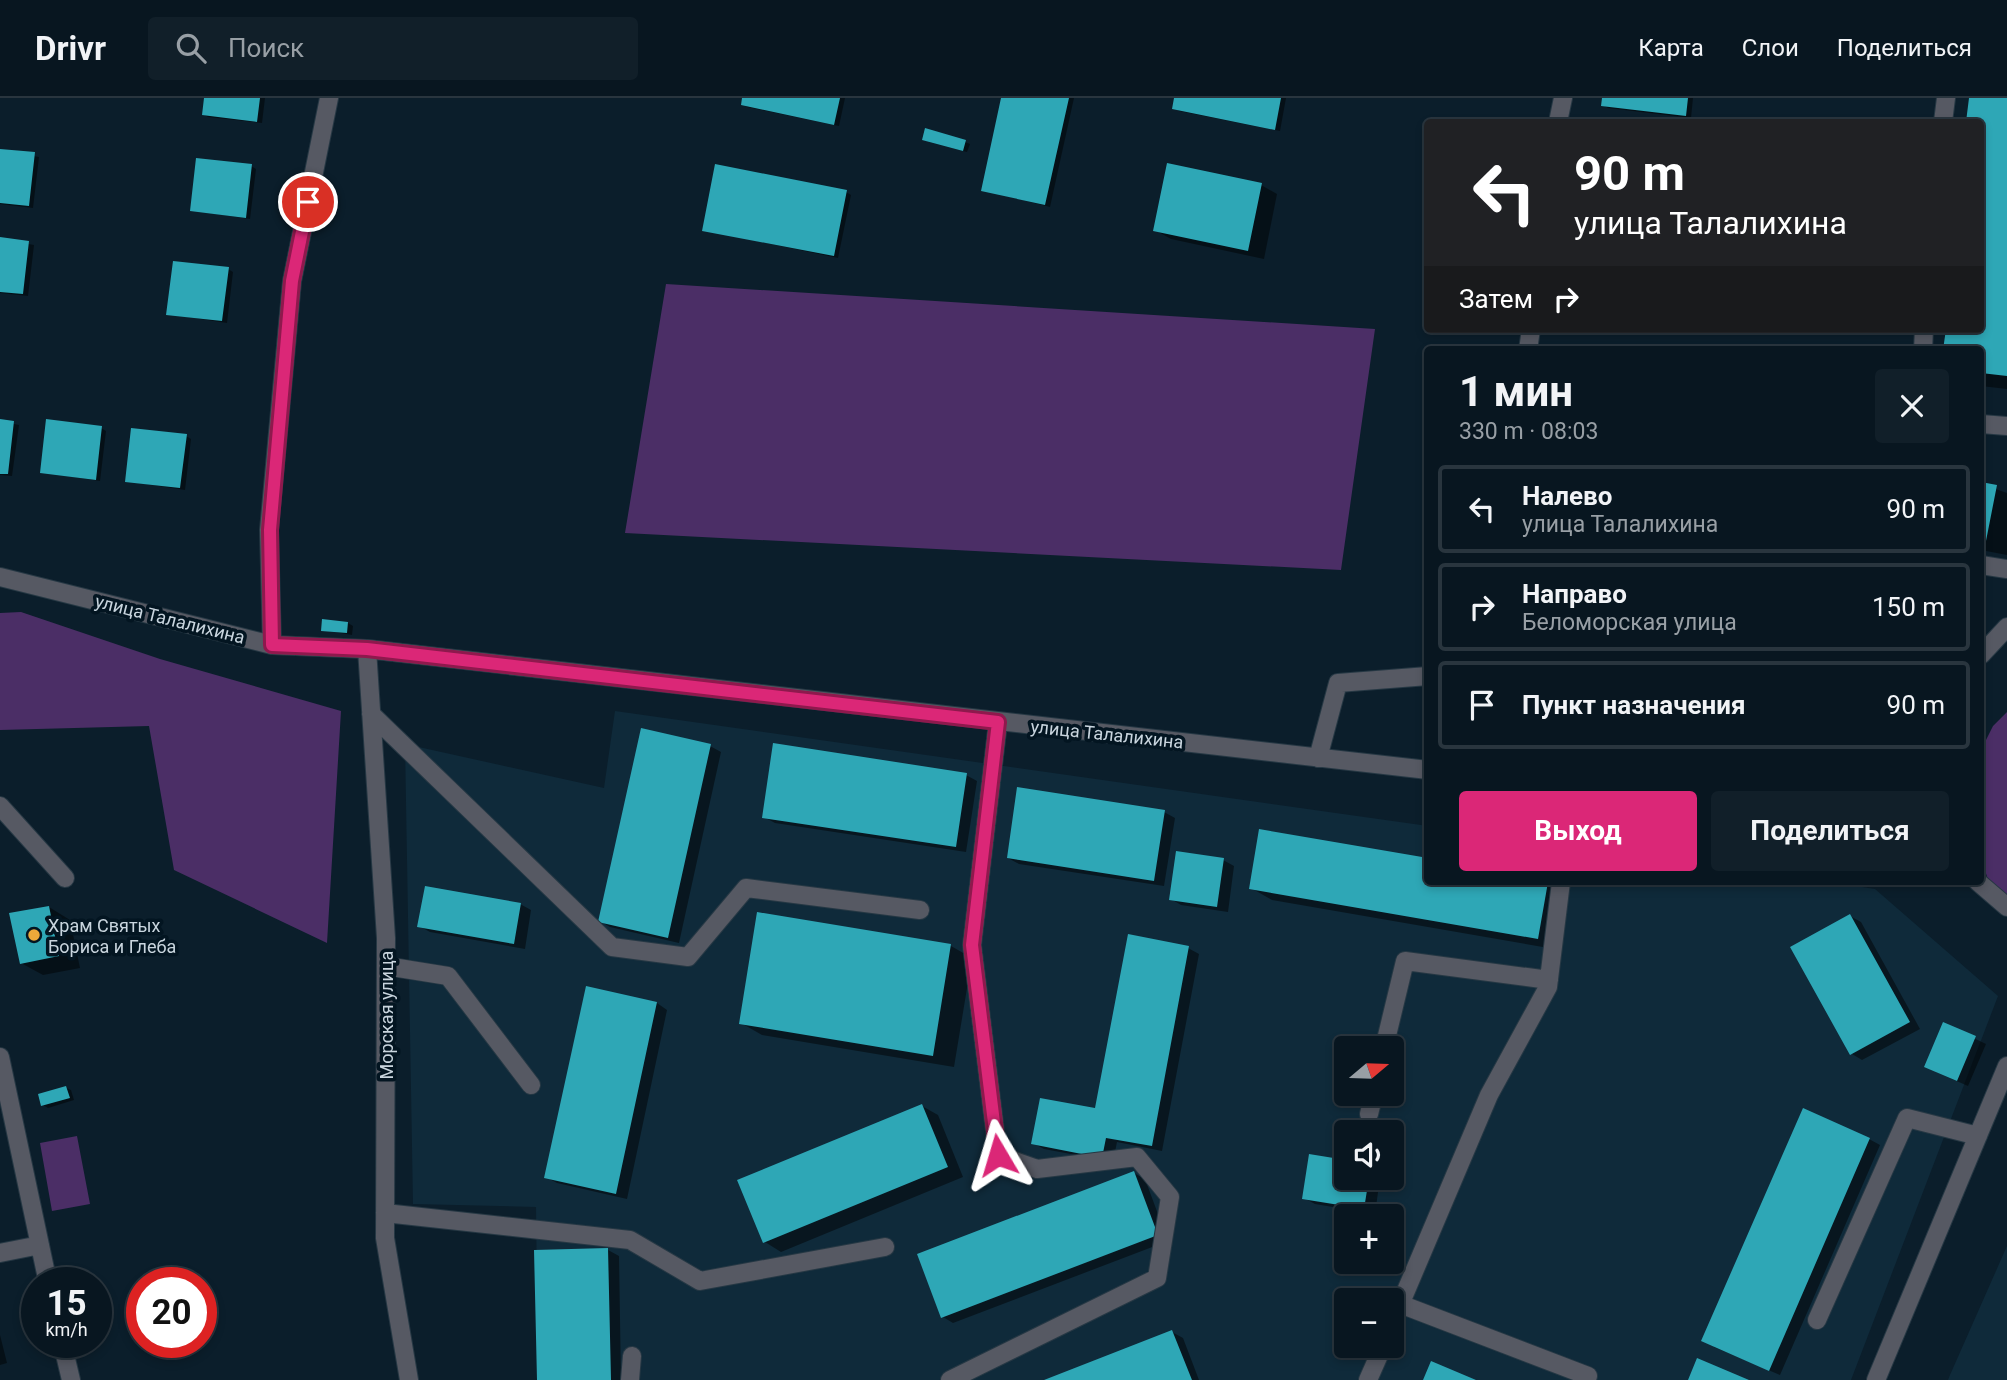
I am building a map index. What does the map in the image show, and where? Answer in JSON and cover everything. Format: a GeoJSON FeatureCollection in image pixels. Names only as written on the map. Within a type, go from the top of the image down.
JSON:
{"type":"FeatureCollection","features":[{"type":"Feature","properties":{"kind":"street"},"geometry":{"type":"LineString","coordinates":[[272,645],[270,530],[292,281],[329,98]]}},
{"type":"Feature","properties":{"kind":"street"},"geometry":{"type":"LineString","coordinates":[[1559,119],[1563,98]]}},
{"type":"Feature","properties":{"kind":"street"},"geometry":{"type":"LineString","coordinates":[[1944,119],[1946,98]]}},
{"type":"Feature","properties":{"kind":"street"},"geometry":{"type":"LineString","coordinates":[[1984,424],[2007,426]]}},
{"type":"Feature","properties":{"kind":"street"},"geometry":{"type":"LineString","coordinates":[[1984,565],[2007,569]]}},
{"type":"Feature","properties":{"kind":"street","name":"улица Талалихина"},"geometry":{"type":"LineString","coordinates":[[0,576],[272,645],[367,649],[1424,770]]}},
{"type":"Feature","properties":{"kind":"street"},"geometry":{"type":"LineString","coordinates":[[1984,652],[2007,627]]}},
{"type":"Feature","properties":{"kind":"street","name":"Морская улица"},"geometry":{"type":"LineString","coordinates":[[367,649],[386,966],[385,1238],[408,1380]]}},
{"type":"Feature","properties":{"kind":"street"},"geometry":{"type":"LineString","coordinates":[[1318,758],[1338,683],[1424,676]]}},
{"type":"Feature","properties":{"kind":"street"},"geometry":{"type":"LineString","coordinates":[[371,714],[612,947],[688,957],[747,888],[920,910]]}},
{"type":"Feature","properties":{"kind":"street"},"geometry":{"type":"LineString","coordinates":[[950,1380],[1157,1278],[1170,1197],[1137,1157],[1037,1169],[998,1155],[972,945],[998,722]]}},
{"type":"Feature","properties":{"kind":"street"},"geometry":{"type":"LineString","coordinates":[[0,806],[65,878]]}},
{"type":"Feature","properties":{"kind":"street"},"geometry":{"type":"LineString","coordinates":[[1404,1297],[1489,1095],[1549,979],[1561,885]]}},
{"type":"Feature","properties":{"kind":"street"},"geometry":{"type":"LineString","coordinates":[[1981,885],[2007,907]]}},
{"type":"Feature","properties":{"kind":"street"},"geometry":{"type":"LineString","coordinates":[[1387,1036],[1405,961],[1549,979]]}},
{"type":"Feature","properties":{"kind":"street"},"geometry":{"type":"LineString","coordinates":[[386,966],[448,976],[531,1085]]}},
{"type":"Feature","properties":{"kind":"street"},"geometry":{"type":"LineString","coordinates":[[0,1057],[45,1267]]}},
{"type":"Feature","properties":{"kind":"street"},"geometry":{"type":"LineString","coordinates":[[1876,1380],[2007,1066]]}},
{"type":"Feature","properties":{"kind":"street"},"geometry":{"type":"LineString","coordinates":[[1369,1114],[1371,1106]]}},
{"type":"Feature","properties":{"kind":"street"},"geometry":{"type":"LineString","coordinates":[[1817,1320],[1907,1118],[1978,1136]]}},
{"type":"Feature","properties":{"kind":"street"},"geometry":{"type":"LineString","coordinates":[[385,1213],[629,1240],[700,1281],[885,1247]]}},
{"type":"Feature","properties":{"kind":"street"},"geometry":{"type":"LineString","coordinates":[[0,1253],[40,1245]]}},
{"type":"Feature","properties":{"kind":"street"},"geometry":{"type":"LineString","coordinates":[[1404,1305],[1588,1376]]}},
{"type":"Feature","properties":{"kind":"street"},"geometry":{"type":"LineString","coordinates":[[630,1380],[632,1356]]}},
{"type":"Feature","properties":{"kind":"street"},"geometry":{"type":"LineString","coordinates":[[66,1358],[71,1380]]}},
{"type":"Feature","properties":{"kind":"street"},"geometry":{"type":"LineString","coordinates":[[1368,1380],[1378,1358]]}},
{"type":"Feature","properties":{"kind":"shaded area"},"geometry":{"type":"Polygon","coordinates":[[[666,284],[1375,329],[1341,570],[625,533],[666,284]]]}},
{"type":"Feature","properties":{"kind":"shaded area"},"geometry":{"type":"Polygon","coordinates":[[[21,612],[160,659],[341,711],[327,943],[174,870],[149,726],[0,730],[0,613],[21,612]]]}},
{"type":"Feature","properties":{"kind":"shaded area"},"geometry":{"type":"Polygon","coordinates":[[[615,711],[1424,825],[1424,885],[1848,885],[1875,889],[1998,996],[1851,1380],[538,1380],[536,1207],[413,1204],[405,744],[604,788],[615,711]]]}},
{"type":"Feature","properties":{"kind":"shaded area"},"geometry":{"type":"Polygon","coordinates":[[[2007,712],[2007,901],[1991,889],[1984,867],[1984,744],[1993,726],[2007,712]]]}},
{"type":"Feature","properties":{"kind":"shaded area"},"geometry":{"type":"Polygon","coordinates":[[[77,1136],[90,1204],[52,1211],[40,1143],[77,1136]]]}},
{"type":"Feature","properties":{"kind":"shaded area"},"geometry":{"type":"Polygon","coordinates":[[[2007,1246],[2007,1380],[1948,1380],[1950,1375],[2007,1246]]]}},
{"type":"Feature","properties":{"kind":"building"},"geometry":{"type":"Polygon","coordinates":[[[204,98],[260,98],[257,122],[202,115],[204,98]]]}},
{"type":"Feature","properties":{"kind":"building"},"geometry":{"type":"Polygon","coordinates":[[[742,98],[840,98],[834,125],[741,105],[742,98]]]}},
{"type":"Feature","properties":{"kind":"building"},"geometry":{"type":"Polygon","coordinates":[[[1001,98],[1069,98],[1045,205],[981,191],[1001,98]]]}},
{"type":"Feature","properties":{"kind":"building"},"geometry":{"type":"Polygon","coordinates":[[[1174,98],[1281,98],[1275,130],[1172,109],[1174,98]]]}},
{"type":"Feature","properties":{"kind":"building"},"geometry":{"type":"Polygon","coordinates":[[[1602,98],[1688,98],[1686,116],[1601,106],[1602,98]]]}},
{"type":"Feature","properties":{"kind":"building"},"geometry":{"type":"Polygon","coordinates":[[[1969,98],[2007,98],[2007,376],[1984,373],[1984,346],[1944,346],[1945,333],[1984,333],[1984,119],[1966,119],[1969,98]]]}},
{"type":"Feature","properties":{"kind":"building"},"geometry":{"type":"Polygon","coordinates":[[[925,128],[966,140],[963,151],[922,140],[925,128]]]}},
{"type":"Feature","properties":{"kind":"building"},"geometry":{"type":"Polygon","coordinates":[[[0,149],[35,152],[29,206],[0,203],[0,149]]]}},
{"type":"Feature","properties":{"kind":"building"},"geometry":{"type":"Polygon","coordinates":[[[196,158],[252,164],[246,218],[190,211],[196,158]]]}},
{"type":"Feature","properties":{"kind":"building"},"geometry":{"type":"Polygon","coordinates":[[[1167,163],[1262,183],[1248,251],[1153,231],[1167,163]]]}},
{"type":"Feature","properties":{"kind":"building"},"geometry":{"type":"Polygon","coordinates":[[[715,164],[847,190],[834,256],[702,231],[715,164]]]}},
{"type":"Feature","properties":{"kind":"building"},"geometry":{"type":"Polygon","coordinates":[[[0,237],[29,241],[23,294],[0,292],[0,237]]]}},
{"type":"Feature","properties":{"kind":"building"},"geometry":{"type":"Polygon","coordinates":[[[173,261],[229,267],[222,321],[166,315],[173,261]]]}},
{"type":"Feature","properties":{"kind":"building"},"geometry":{"type":"Polygon","coordinates":[[[0,419],[14,421],[8,474],[0,474],[0,419]]]}},
{"type":"Feature","properties":{"kind":"building"},"geometry":{"type":"Polygon","coordinates":[[[46,419],[102,426],[96,480],[40,473],[46,419]]]}},
{"type":"Feature","properties":{"kind":"building"},"geometry":{"type":"Polygon","coordinates":[[[131,428],[187,434],[180,488],[125,482],[131,428]]]}},
{"type":"Feature","properties":{"kind":"building"},"geometry":{"type":"Polygon","coordinates":[[[1984,483],[1997,485],[1984,541],[1984,483]]]}},
{"type":"Feature","properties":{"kind":"building"},"geometry":{"type":"Polygon","coordinates":[[[322,619],[348,622],[347,633],[321,631],[322,619]]]}},
{"type":"Feature","properties":{"kind":"building"},"geometry":{"type":"Polygon","coordinates":[[[641,728],[711,744],[668,938],[598,922],[641,728]]]}},
{"type":"Feature","properties":{"kind":"building"},"geometry":{"type":"Polygon","coordinates":[[[773,743],[967,773],[956,847],[762,818],[773,743]]]}},
{"type":"Feature","properties":{"kind":"building"},"geometry":{"type":"Polygon","coordinates":[[[1017,787],[1165,810],[1154,881],[1007,858],[1017,787]]]}},
{"type":"Feature","properties":{"kind":"building"},"geometry":{"type":"Polygon","coordinates":[[[1259,829],[1424,857],[1424,885],[1547,885],[1538,939],[1249,889],[1259,829]]]}},
{"type":"Feature","properties":{"kind":"building"},"geometry":{"type":"Polygon","coordinates":[[[1176,851],[1224,858],[1217,907],[1169,900],[1176,851]]]}},
{"type":"Feature","properties":{"kind":"building"},"geometry":{"type":"Polygon","coordinates":[[[425,886],[521,903],[514,944],[417,927],[425,886]]]}},
{"type":"Feature","properties":{"kind":"building","name":"Храм Святых Бориса и Глеба"},"geometry":{"type":"Polygon","coordinates":[[[49,906],[59,956],[20,964],[9,913],[49,906]]]}},
{"type":"Feature","properties":{"kind":"building"},"geometry":{"type":"Polygon","coordinates":[[[757,912],[951,944],[933,1056],[739,1024],[757,912]]]}},
{"type":"Feature","properties":{"kind":"building"},"geometry":{"type":"Polygon","coordinates":[[[1850,914],[1910,1022],[1850,1055],[1790,947],[1850,914]]]}},
{"type":"Feature","properties":{"kind":"building"},"geometry":{"type":"Polygon","coordinates":[[[1128,934],[1189,946],[1152,1146],[1106,1138],[1102,1158],[1031,1144],[1040,1098],[1095,1108],[1128,934]]]}},
{"type":"Feature","properties":{"kind":"building"},"geometry":{"type":"Polygon","coordinates":[[[586,986],[657,1002],[616,1194],[544,1178],[586,986]]]}},
{"type":"Feature","properties":{"kind":"building"},"geometry":{"type":"Polygon","coordinates":[[[1943,1022],[1976,1036],[1957,1081],[1924,1067],[1943,1022]]]}},
{"type":"Feature","properties":{"kind":"building"},"geometry":{"type":"Polygon","coordinates":[[[66,1086],[70,1098],[41,1106],[38,1094],[66,1086]]]}},
{"type":"Feature","properties":{"kind":"building"},"geometry":{"type":"Polygon","coordinates":[[[922,1104],[948,1167],[763,1243],[737,1180],[922,1104]]]}},
{"type":"Feature","properties":{"kind":"building"},"geometry":{"type":"Polygon","coordinates":[[[1803,1108],[1870,1138],[1769,1371],[1701,1341],[1803,1108]]]}},
{"type":"Feature","properties":{"kind":"building"},"geometry":{"type":"Polygon","coordinates":[[[1309,1154],[1334,1158],[1334,1190],[1367,1190],[1365,1204],[1334,1204],[1302,1199],[1309,1154]]]}},
{"type":"Feature","properties":{"kind":"building"},"geometry":{"type":"Polygon","coordinates":[[[1134,1171],[1158,1235],[941,1318],[917,1254],[1134,1171]]]}},
{"type":"Feature","properties":{"kind":"building"},"geometry":{"type":"Polygon","coordinates":[[[608,1248],[611,1380],[537,1380],[534,1250],[608,1248]]]}},
{"type":"Feature","properties":{"kind":"building"},"geometry":{"type":"Polygon","coordinates":[[[1172,1330],[1192,1380],[1044,1380],[1172,1330]]]}},
{"type":"Feature","properties":{"kind":"building"},"geometry":{"type":"Polygon","coordinates":[[[1697,1358],[1749,1380],[1688,1380],[1697,1358]]]}},
{"type":"Feature","properties":{"kind":"building"},"geometry":{"type":"Polygon","coordinates":[[[1431,1361],[1476,1380],[1423,1380],[1431,1361]]]}},
{"type":"Feature","properties":{"kind":"place","name":"Храм Святых Бориса и Глеба"},"geometry":{"type":"Point","coordinates":[34,935]}},
{"type":"Feature","properties":{"kind":"route"},"geometry":{"type":"LineString","coordinates":[[308,202],[292,281],[270,530],[272,645],[367,649],[998,722],[972,945],[998,1155]]}}]}
